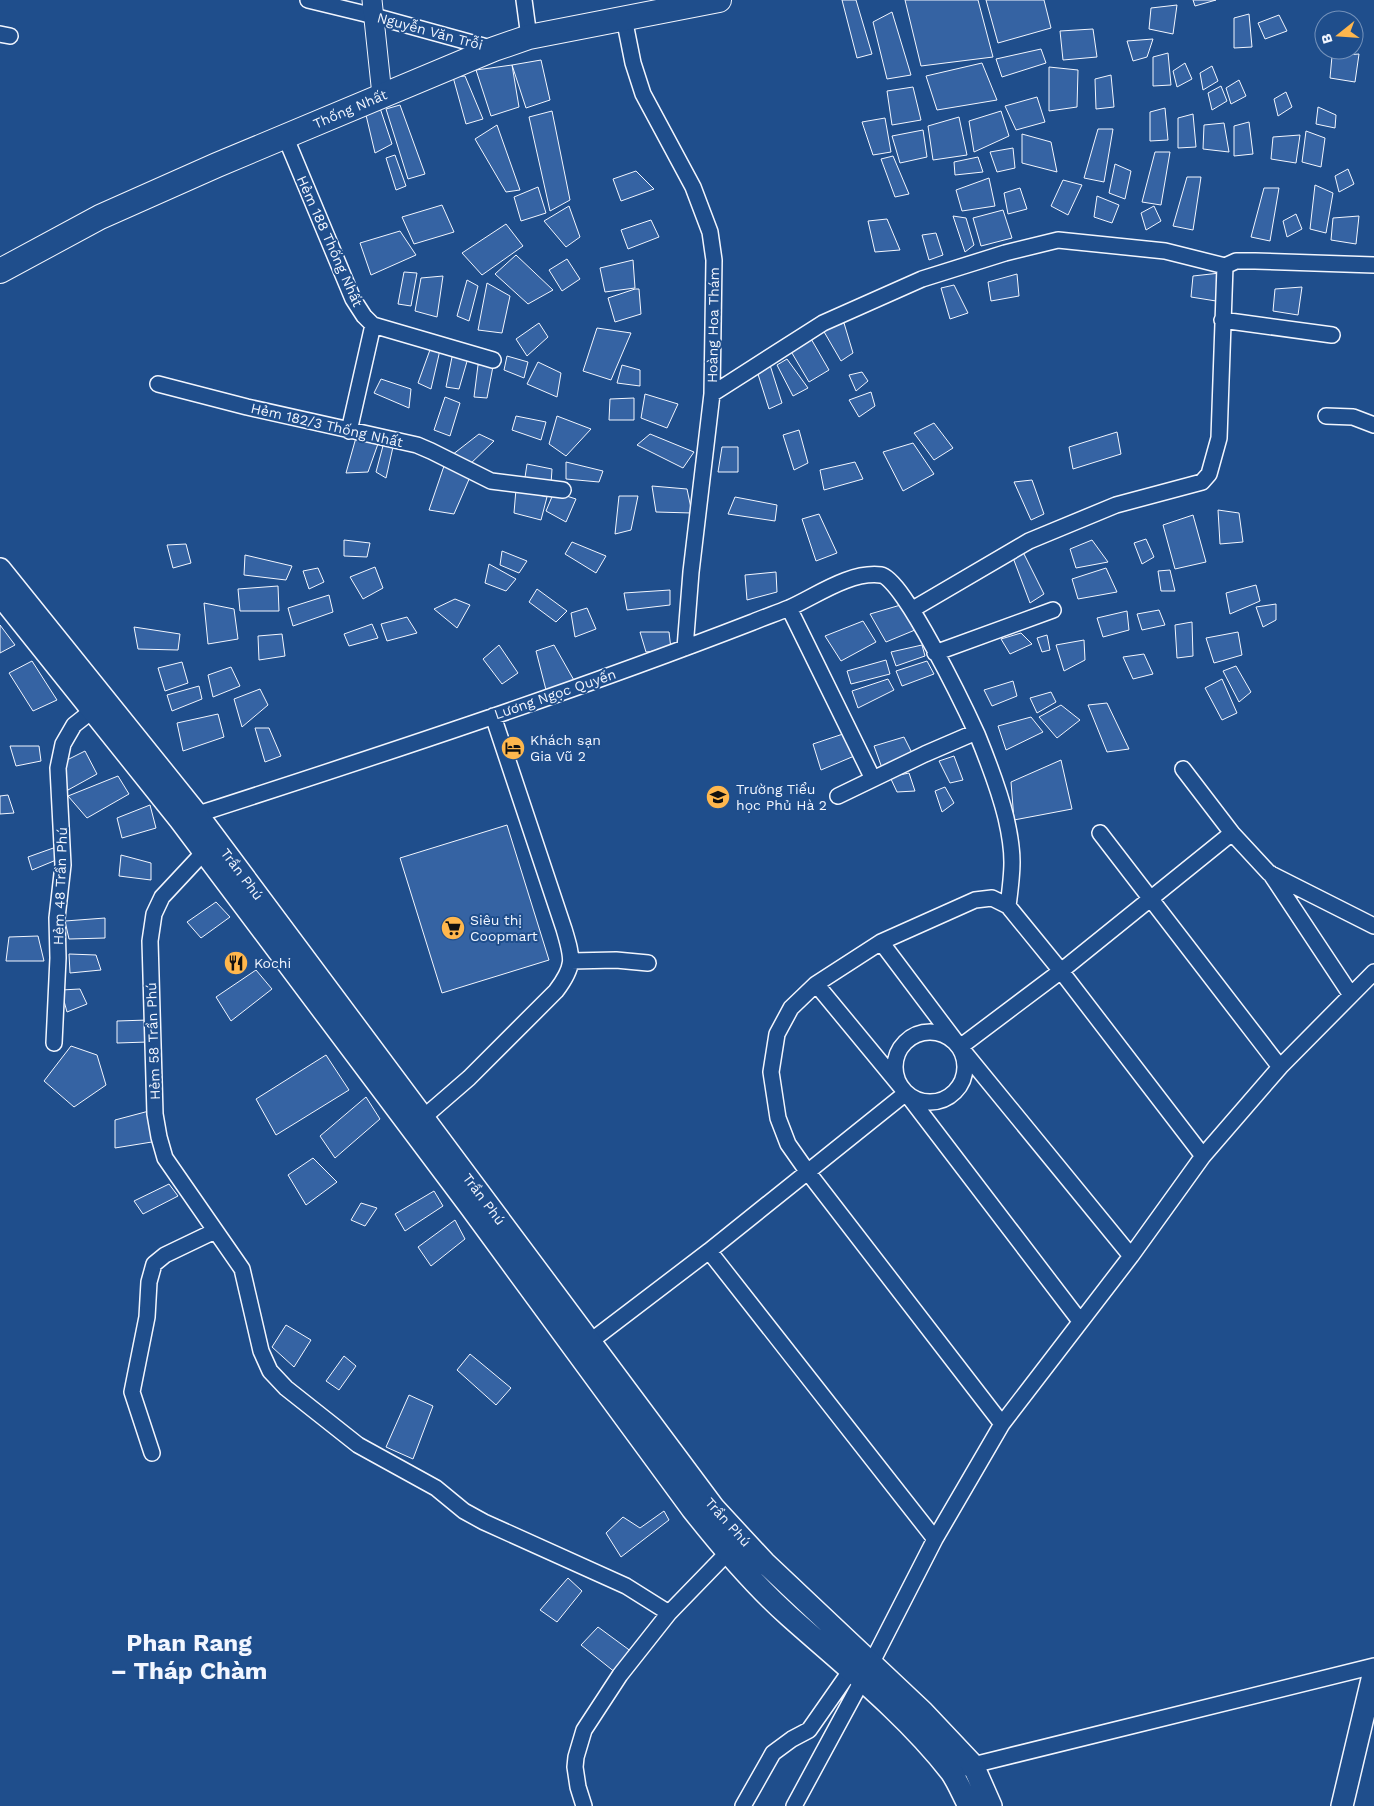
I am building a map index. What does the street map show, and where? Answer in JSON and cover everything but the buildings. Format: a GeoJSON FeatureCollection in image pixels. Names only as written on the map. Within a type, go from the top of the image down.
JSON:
{"type":"FeatureCollection","features":[{"type":"Feature","properties":{"kind":"main road","name":"Thống Nhất"},"geometry":{"type":"LineString","coordinates":[[0,271],[100,217],[285,136],[494,49],[529,37],[719,0]]}},
{"type":"Feature","properties":{"kind":"main road","name":"Trần Phú"},"geometry":{"type":"LineString","coordinates":[[0,568],[189,817],[417,1124],[469,1206],[714,1508],[766,1563],[952,1774],[969,1806]]}},
{"type":"Feature","properties":{"kind":"main road","name":"Trần Phú"},"geometry":{"type":"LineString","coordinates":[[0,594],[92,710],[189,817],[204,852],[417,1124]]}},
{"type":"Feature","properties":{"kind":"main road","name":"Trần Phú"},"geometry":{"type":"LineString","coordinates":[[583,1347],[662,1470],[727,1553],[787,1614],[862,1671],[923,1712],[973,1765],[991,1806]]}},
{"type":"Feature","properties":{"kind":"main road"},"geometry":{"type":"LineString","coordinates":[[1342,1806],[1374,1672]]}},
{"type":"Feature","properties":{"kind":"street","name":"Nguyễn Văn Trỗi"},"geometry":{"type":"LineString","coordinates":[[308,0],[373,8],[494,49]]}},
{"type":"Feature","properties":{"kind":"street"},"geometry":{"type":"LineString","coordinates":[[524,0],[529,37]]}},
{"type":"Feature","properties":{"kind":"street"},"geometry":{"type":"LineString","coordinates":[[373,8],[382,95]]}},
{"type":"Feature","properties":{"kind":"street","name":"Hoàng Hoa Thám"},"geometry":{"type":"LineString","coordinates":[[624,18],[633,63],[643,94],[693,187],[710,232],[714,260],[712,394],[691,572],[685,648]]}},
{"type":"Feature","properties":{"kind":"street","name":"Hẻm 188 Thống Nhất"},"geometry":{"type":"LineString","coordinates":[[285,136],[353,299],[364,316],[373,325]]}},
{"type":"Feature","properties":{"kind":"street"},"geometry":{"type":"LineString","coordinates":[[712,394],[823,323],[922,279],[1005,253],[1058,240],[1165,251],[1224,266],[1236,261],[1374,265]]}},
{"type":"Feature","properties":{"kind":"street"},"geometry":{"type":"LineString","coordinates":[[913,609],[1029,541],[1116,505],[1202,482],[1209,474],[1219,438],[1224,266]]}},
{"type":"Feature","properties":{"kind":"street"},"geometry":{"type":"LineString","coordinates":[[1222,320],[1332,335]]}},
{"type":"Feature","properties":{"kind":"street"},"geometry":{"type":"LineString","coordinates":[[349,431],[373,325],[493,360]]}},
{"type":"Feature","properties":{"kind":"street","name":"Hẻm 182/3 Thống Nhất"},"geometry":{"type":"LineString","coordinates":[[158,384],[247,407],[417,446],[431,451],[490,481],[563,490]]}},
{"type":"Feature","properties":{"kind":"street"},"geometry":{"type":"LineString","coordinates":[[1326,416],[1353,417],[1374,425]]}},
{"type":"Feature","properties":{"kind":"street","name":"Lương Ngọc Quyến"},"geometry":{"type":"LineString","coordinates":[[189,817],[493,716],[685,648],[789,608],[841,582],[865,576],[880,575],[887,576],[892,581],[913,609],[976,732],[995,781],[1006,818],[1012,860],[1008,906]]}},
{"type":"Feature","properties":{"kind":"street"},"geometry":{"type":"LineString","coordinates":[[789,608],[873,779]]}},
{"type":"Feature","properties":{"kind":"street"},"geometry":{"type":"LineString","coordinates":[[936,653],[1053,610]]}},
{"type":"Feature","properties":{"kind":"street","name":"Hẻm 48 Trần Phú"},"geometry":{"type":"LineString","coordinates":[[54,1043],[58,958],[57,918],[62,865],[58,768],[63,744],[74,725],[92,710]]}},
{"type":"Feature","properties":{"kind":"street"},"geometry":{"type":"LineString","coordinates":[[417,1124],[469,1078],[556,991],[568,975],[571,961],[564,929],[493,716]]}},
{"type":"Feature","properties":{"kind":"street"},"geometry":{"type":"LineString","coordinates":[[838,796],[976,732]]}},
{"type":"Feature","properties":{"kind":"street"},"geometry":{"type":"LineString","coordinates":[[1183,769],[1232,832],[1269,873],[1351,995]]}},
{"type":"Feature","properties":{"kind":"street"},"geometry":{"type":"LineString","coordinates":[[960,1047],[1061,971],[1232,832]]}},
{"type":"Feature","properties":{"kind":"street"},"geometry":{"type":"LineString","coordinates":[[1100,833],[1280,1067]]}},
{"type":"Feature","properties":{"kind":"street","name":"Hẻm 58 Trần Phú"},"geometry":{"type":"LineString","coordinates":[[204,852],[162,897],[154,914],[150,941],[155,1114],[165,1158],[242,1269],[261,1351],[270,1371],[286,1388],[358,1446],[436,1488],[464,1511],[484,1522],[626,1586],[669,1613]]}},
{"type":"Feature","properties":{"kind":"street"},"geometry":{"type":"LineString","coordinates":[[1269,873],[1374,926]]}},
{"type":"Feature","properties":{"kind":"street"},"geometry":{"type":"LineString","coordinates":[[1002,1424],[788,1144],[778,1118],[771,1072],[777,1034],[791,1008],[816,984],[881,942],[975,900],[992,898],[1008,906],[1061,971],[1203,1156]]}},
{"type":"Feature","properties":{"kind":"street"},"geometry":{"type":"LineString","coordinates":[[881,942],[960,1047],[1131,1256]]}},
{"type":"Feature","properties":{"kind":"street"},"geometry":{"type":"LineString","coordinates":[[571,961],[616,960],[648,963]]}},
{"type":"Feature","properties":{"kind":"street"},"geometry":{"type":"LineString","coordinates":[[794,1806],[862,1671],[935,1539],[1002,1424],[1131,1256],[1203,1156],[1280,1067],[1374,972]]}},
{"type":"Feature","properties":{"kind":"street"},"geometry":{"type":"LineString","coordinates":[[816,984],[906,1093],[916,1099],[927,1102],[938,1101],[949,1097],[957,1090],[963,1080],[966,1069],[965,1058],[960,1047],[952,1038],[930,1031],[918,1033],[907,1039],[900,1049],[896,1060],[896,1072],[899,1083],[906,1093],[1080,1322]]}},
{"type":"Feature","properties":{"kind":"street"},"geometry":{"type":"LineString","coordinates":[[583,1347],[709,1251],[906,1093]]}},
{"type":"Feature","properties":{"kind":"street"},"geometry":{"type":"LineString","coordinates":[[152,1453],[132,1392],[147,1317],[148,1282],[154,1264],[165,1255],[215,1231]]}},
{"type":"Feature","properties":{"kind":"street"},"geometry":{"type":"LineString","coordinates":[[709,1251],[935,1539]]}},
{"type":"Feature","properties":{"kind":"street"},"geometry":{"type":"LineString","coordinates":[[584,1806],[578,1787],[575,1767],[576,1756],[584,1730],[620,1675],[669,1613],[742,1538]]}},
{"type":"Feature","properties":{"kind":"street"},"geometry":{"type":"LineString","coordinates":[[952,1774],[973,1765],[1374,1666]]}},
{"type":"Feature","properties":{"kind":"street"},"geometry":{"type":"LineString","coordinates":[[742,1806],[773,1753],[792,1739],[809,1730],[862,1671]]}},
{"type":"Feature","properties":{"kind":"place","name":"Khách sạn Gia Vũ 2"},"geometry":{"type":"Point","coordinates":[513,748]}},
{"type":"Feature","properties":{"kind":"place","name":"Trường Tiểu học Phủ Hà 2"},"geometry":{"type":"Point","coordinates":[718,797]}},
{"type":"Feature","properties":{"kind":"place","name":"Siêu thị Coopmart"},"geometry":{"type":"Point","coordinates":[453,928]}},
{"type":"Feature","properties":{"kind":"place","name":"Kochi"},"geometry":{"type":"Point","coordinates":[236,963]}},
{"type":"Feature","properties":{"kind":"district","name":"Phan Rang – Tháp Chàm"},"geometry":{"type":"Point","coordinates":[189,1657]}}]}
